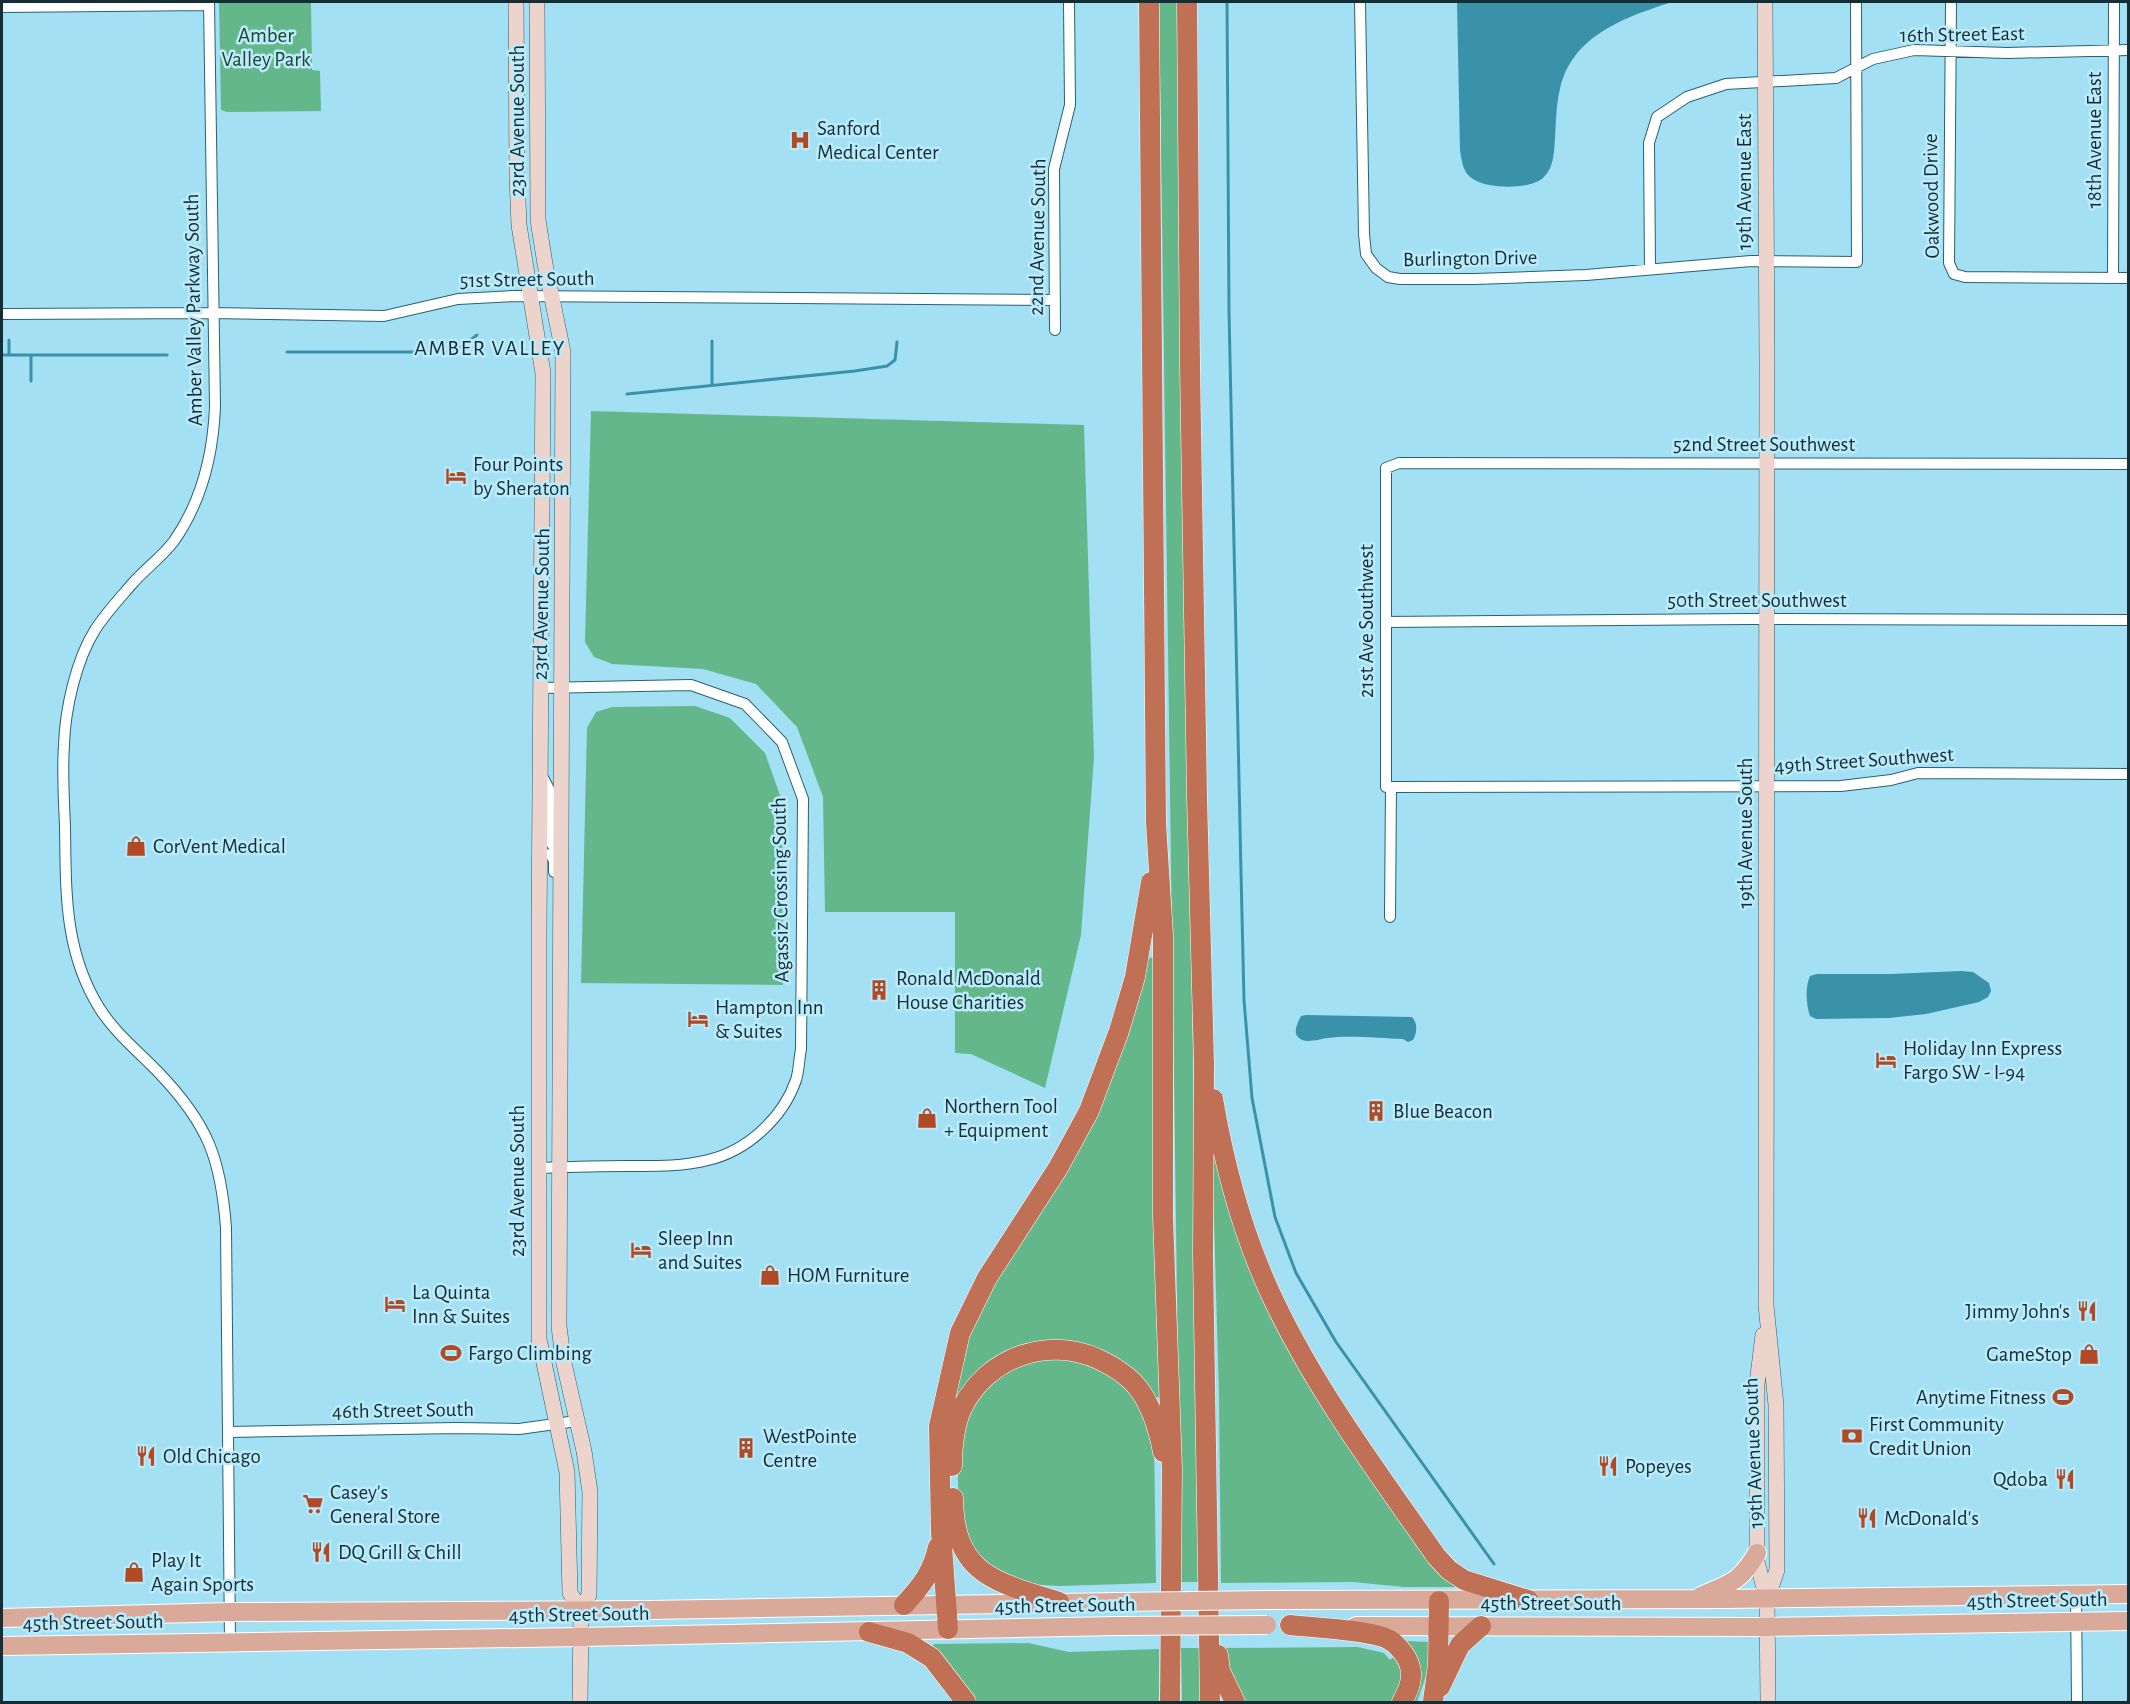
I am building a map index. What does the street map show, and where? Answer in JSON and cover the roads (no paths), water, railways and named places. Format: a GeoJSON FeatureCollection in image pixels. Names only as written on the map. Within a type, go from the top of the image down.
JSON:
{"type":"FeatureCollection","features":[{"type":"Feature","properties":{"kind":"highway"},"geometry":{"type":"LineString","coordinates":[[1149,2],[1156,823],[1163,934],[1163,1216],[1172,1502],[1170,1702]]}},
{"type":"Feature","properties":{"kind":"highway"},"geometry":{"type":"LineString","coordinates":[[1187,2],[1190,366],[1204,1047],[1203,1254],[1210,1702]]}},
{"type":"Feature","properties":{"kind":"highway"},"geometry":{"type":"LineString","coordinates":[[1189,91],[1193,2]]}},
{"type":"Feature","properties":{"kind":"highway"},"geometry":{"type":"LineString","coordinates":[[948,1629],[941,1532],[939,1426],[960,1333],[987,1278],[1053,1178],[1089,1111],[1119,1031],[1135,977],[1149,901],[1156,823]]}},
{"type":"Feature","properties":{"kind":"highway"},"geometry":{"type":"LineString","coordinates":[[1204,1047],[1219,1131],[1243,1224],[1275,1302],[1319,1384],[1430,1548],[1449,1570],[1464,1580],[1528,1600]]}},
{"type":"Feature","properties":{"kind":"highway"},"geometry":{"type":"LineString","coordinates":[[1059,1602],[1002,1584],[985,1575],[967,1555],[957,1532],[953,1517],[954,1435],[962,1408],[975,1389],[994,1369],[1018,1356],[1039,1350],[1062,1349],[1090,1355],[1128,1376],[1141,1392],[1153,1413],[1161,1441],[1172,1502]]}},
{"type":"Feature","properties":{"kind":"highway"},"geometry":{"type":"LineString","coordinates":[[904,1605],[928,1578],[941,1532]]}},
{"type":"Feature","properties":{"kind":"highway"},"geometry":{"type":"LineString","coordinates":[[1208,1563],[1220,1671],[1235,1702]]}},
{"type":"Feature","properties":{"kind":"highway"},"geometry":{"type":"LineString","coordinates":[[1432,1702],[1438,1665],[1439,1601]]}},
{"type":"Feature","properties":{"kind":"highway"},"geometry":{"type":"LineString","coordinates":[[1290,1625],[1385,1638],[1404,1654],[1409,1665],[1410,1682],[1402,1702]]}},
{"type":"Feature","properties":{"kind":"highway"},"geometry":{"type":"LineString","coordinates":[[1432,1702],[1460,1645],[1481,1626]]}},
{"type":"Feature","properties":{"kind":"highway"},"geometry":{"type":"LineString","coordinates":[[868,1632],[908,1643],[932,1658],[966,1702]]}},
{"type":"Feature","properties":{"kind":"main road"},"geometry":{"type":"LineString","coordinates":[[1694,1599],[1735,1582],[1747,1569],[1757,1552]]}},
{"type":"Feature","properties":{"kind":"main road","name":"45th Street South"},"geometry":{"type":"LineString","coordinates":[[2,1618],[230,1612],[581,1610],[1059,1602],[1767,1599],[2128,1594]]}},
{"type":"Feature","properties":{"kind":"main road","name":"45th Street South"},"geometry":{"type":"LineString","coordinates":[[2,1646],[1117,1626],[1767,1627],[2128,1621]]}},
{"type":"Feature","properties":{"kind":"street","name":"23rd Avenue South"},"geometry":{"type":"LineString","coordinates":[[516,2],[519,225],[543,372],[539,854],[539,1339],[567,1472],[570,1593],[581,1610]]}},
{"type":"Feature","properties":{"kind":"street","name":"23rd Avenue South"},"geometry":{"type":"LineString","coordinates":[[537,2],[538,220],[544,264],[553,297],[563,352],[559,1326],[590,1492],[589,1595],[581,1610],[580,1702]]}},
{"type":"Feature","properties":{"kind":"street","name":"22nd Avenue South"},"geometry":{"type":"LineString","coordinates":[[1055,330],[1054,169],[1070,105],[1068,2]]}},
{"type":"Feature","properties":{"kind":"street","name":"Burlington Drive"},"geometry":{"type":"LineString","coordinates":[[1360,2],[1366,254],[1376,268],[1388,277],[1475,279],[1586,275],[1751,261],[1766,262]]}},
{"type":"Feature","properties":{"kind":"street","name":"19th Avenue East"},"geometry":{"type":"LineString","coordinates":[[1765,2],[1767,362]]}},
{"type":"Feature","properties":{"kind":"street"},"geometry":{"type":"LineString","coordinates":[[1766,262],[1857,262],[1856,2]]}},
{"type":"Feature","properties":{"kind":"street"},"geometry":{"type":"LineString","coordinates":[[1951,2],[1951,51]]}},
{"type":"Feature","properties":{"kind":"street","name":"18th Avenue East"},"geometry":{"type":"LineString","coordinates":[[2113,278],[2114,2]]}},
{"type":"Feature","properties":{"kind":"street"},"geometry":{"type":"LineString","coordinates":[[2,7],[209,3]]}},
{"type":"Feature","properties":{"kind":"street","name":"Amber Valley Parkway South"},"geometry":{"type":"LineString","coordinates":[[209,3],[214,436],[206,474],[192,511],[173,543],[133,584],[95,630],[80,664],[71,693],[64,745],[64,780],[68,922],[76,960],[100,1009],[116,1031],[159,1073],[190,1109],[208,1139],[219,1173],[226,1228],[230,1642]]}},
{"type":"Feature","properties":{"kind":"street","name":"16th Street East"},"geometry":{"type":"LineString","coordinates":[[1650,269],[1649,143],[1657,117],[1687,97],[1726,84],[1836,78],[1873,59],[1914,50],[2007,53],[2128,50]]}},
{"type":"Feature","properties":{"kind":"street","name":"Oakwood Drive"},"geometry":{"type":"LineString","coordinates":[[1951,51],[1949,263],[1954,274],[1965,277],[2128,278]]}},
{"type":"Feature","properties":{"kind":"street","name":"51st Street South"},"geometry":{"type":"LineString","coordinates":[[2,314],[213,313],[384,316],[458,299],[531,296],[1055,300]]}},
{"type":"Feature","properties":{"kind":"street","name":"19th Avenue South"},"geometry":{"type":"LineString","coordinates":[[1767,362],[1766,1305],[1776,1405],[1777,1505],[1777,1570],[1767,1599]]}},
{"type":"Feature","properties":{"kind":"street","name":"52nd Street Southwest"},"geometry":{"type":"LineString","coordinates":[[1399,463],[2128,464]]}},
{"type":"Feature","properties":{"kind":"street","name":"21st Ave Southwest"},"geometry":{"type":"LineString","coordinates":[[1390,917],[1386,468],[1399,463]]}},
{"type":"Feature","properties":{"kind":"street","name":"50th Street Southwest"},"geometry":{"type":"LineString","coordinates":[[1386,622],[1767,619],[2128,620]]}},
{"type":"Feature","properties":{"kind":"street","name":"Agassiz Crossing South"},"geometry":{"type":"LineString","coordinates":[[539,1168],[659,1166],[709,1160],[735,1149],[754,1137],[771,1122],[785,1103],[796,1079],[801,1049],[803,799],[782,742],[745,704],[691,685],[540,688]]}},
{"type":"Feature","properties":{"kind":"street","name":"23rd Avenue South"},"geometry":{"type":"LineString","coordinates":[[540,772],[549,789],[551,843],[560,849]]}},
{"type":"Feature","properties":{"kind":"street","name":"49th Street Southwest"},"geometry":{"type":"LineString","coordinates":[[1388,787],[1841,786],[1891,780],[1918,773],[2128,774]]}},
{"type":"Feature","properties":{"kind":"street","name":"23rd Avenue South"},"geometry":{"type":"LineString","coordinates":[[539,854],[551,855],[554,861],[554,906],[560,916]]}},
{"type":"Feature","properties":{"kind":"street","name":"19th Avenue South"},"geometry":{"type":"LineString","coordinates":[[1766,1305],[1757,1384],[1757,1562],[1767,1599],[1768,1702]]}},
{"type":"Feature","properties":{"kind":"street","name":"46th Street South"},"geometry":{"type":"LineString","coordinates":[[229,1432],[519,1429],[577,1421]]}},
{"type":"Feature","properties":{"kind":"street"},"geometry":{"type":"LineString","coordinates":[[2076,1595],[2076,1702]]}},
{"type":"Feature","properties":{"kind":"water"},"geometry":{"type":"Polygon","coordinates":[[[1457,2],[1672,2],[1637,14],[1603,31],[1576,55],[1566,70],[1560,89],[1554,154],[1547,174],[1537,182],[1528,185],[1508,187],[1488,185],[1473,179],[1467,174],[1462,163],[1457,2]]]}},
{"type":"Feature","properties":{"kind":"water"},"geometry":{"type":"Polygon","coordinates":[[[1973,972],[1989,983],[1991,991],[1988,997],[1979,1002],[1926,1014],[1889,1018],[1816,1019],[1810,1016],[1807,985],[1810,976],[1973,972]]]}},
{"type":"Feature","properties":{"kind":"water"},"geometry":{"type":"Polygon","coordinates":[[[1301,1016],[1412,1017],[1416,1031],[1413,1040],[1408,1042],[1403,1039],[1354,1037],[1305,1041],[1297,1036],[1296,1030],[1301,1016]]]}},
{"type":"Feature","properties":{"kind":"waterway"},"geometry":{"type":"LineString","coordinates":[[1227,2],[1229,311],[1241,873],[1244,1000],[1252,1098],[1275,1217],[1296,1273],[1336,1342],[1494,1564]]}},
{"type":"Feature","properties":{"kind":"waterway"},"geometry":{"type":"LineString","coordinates":[[287,352],[447,352],[461,347],[477,335]]}},
{"type":"Feature","properties":{"kind":"waterway"},"geometry":{"type":"LineString","coordinates":[[9,340],[9,355]]}},
{"type":"Feature","properties":{"kind":"waterway"},"geometry":{"type":"LineString","coordinates":[[712,341],[712,384]]}},
{"type":"Feature","properties":{"kind":"waterway"},"geometry":{"type":"LineString","coordinates":[[627,394],[887,366],[895,360],[897,342]]}},
{"type":"Feature","properties":{"kind":"waterway"},"geometry":{"type":"LineString","coordinates":[[2,355],[167,355]]}},
{"type":"Feature","properties":{"kind":"waterway"},"geometry":{"type":"LineString","coordinates":[[31,356],[31,381]]}},
{"type":"Feature","properties":{"kind":"place","name":"Sanford Medical Center"},"geometry":{"type":"Point","coordinates":[800,140]}},
{"type":"Feature","properties":{"kind":"place","name":"Four Points by Sheraton"},"geometry":{"type":"Point","coordinates":[456,476]}},
{"type":"Feature","properties":{"kind":"place","name":"CorVent Medical"},"geometry":{"type":"Point","coordinates":[136,846]}},
{"type":"Feature","properties":{"kind":"place","name":"Ronald McDonald House Charities"},"geometry":{"type":"Point","coordinates":[879,990]}},
{"type":"Feature","properties":{"kind":"place","name":"Hampton Inn & Suites"},"geometry":{"type":"Point","coordinates":[698,1019]}},
{"type":"Feature","properties":{"kind":"place","name":"Holiday Inn Express Fargo SW - I-94"},"geometry":{"type":"Point","coordinates":[1886,1060]}},
{"type":"Feature","properties":{"kind":"place","name":"Blue Beacon"},"geometry":{"type":"Point","coordinates":[1376,1111]}},
{"type":"Feature","properties":{"kind":"place","name":"Northern Tool + Equipment"},"geometry":{"type":"Point","coordinates":[927,1118]}},
{"type":"Feature","properties":{"kind":"place","name":"Sleep Inn and Suites"},"geometry":{"type":"Point","coordinates":[641,1250]}},
{"type":"Feature","properties":{"kind":"place","name":"HOM Furniture"},"geometry":{"type":"Point","coordinates":[770,1275]}},
{"type":"Feature","properties":{"kind":"place","name":"La Quinta Inn & Suites"},"geometry":{"type":"Point","coordinates":[395,1304]}},
{"type":"Feature","properties":{"kind":"place","name":"Jimmy John's"},"geometry":{"type":"Point","coordinates":[2087,1311]}},
{"type":"Feature","properties":{"kind":"place","name":"Fargo Climbing"},"geometry":{"type":"Point","coordinates":[451,1353]}},
{"type":"Feature","properties":{"kind":"place","name":"GameStop"},"geometry":{"type":"Point","coordinates":[2089,1354]}},
{"type":"Feature","properties":{"kind":"place","name":"Anytime Fitness"},"geometry":{"type":"Point","coordinates":[2063,1397]}},
{"type":"Feature","properties":{"kind":"place","name":"First Community Credit Union"},"geometry":{"type":"Point","coordinates":[1852,1436]}},
{"type":"Feature","properties":{"kind":"place","name":"WestPointe Centre"},"geometry":{"type":"Point","coordinates":[746,1448]}},
{"type":"Feature","properties":{"kind":"place","name":"Old Chicago"},"geometry":{"type":"Point","coordinates":[146,1456]}},
{"type":"Feature","properties":{"kind":"place","name":"Popeyes"},"geometry":{"type":"Point","coordinates":[1608,1466]}},
{"type":"Feature","properties":{"kind":"place","name":"Qdoba"},"geometry":{"type":"Point","coordinates":[2065,1479]}},
{"type":"Feature","properties":{"kind":"place","name":"Casey's General Store"},"geometry":{"type":"Point","coordinates":[313,1504]}},
{"type":"Feature","properties":{"kind":"place","name":"McDonald's"},"geometry":{"type":"Point","coordinates":[1867,1518]}},
{"type":"Feature","properties":{"kind":"place","name":"DQ Grill & Chill"},"geometry":{"type":"Point","coordinates":[321,1552]}},
{"type":"Feature","properties":{"kind":"place","name":"Play It Again Sports"},"geometry":{"type":"Point","coordinates":[134,1572]}},
{"type":"Feature","properties":{"kind":"district","name":"AMBER VALLEY"},"geometry":{"type":"Point","coordinates":[490,347]}},
{"type":"Feature","properties":{"kind":"park label","name":"Amber Valley Park"},"geometry":{"type":"Point","coordinates":[266,47]}}]}
